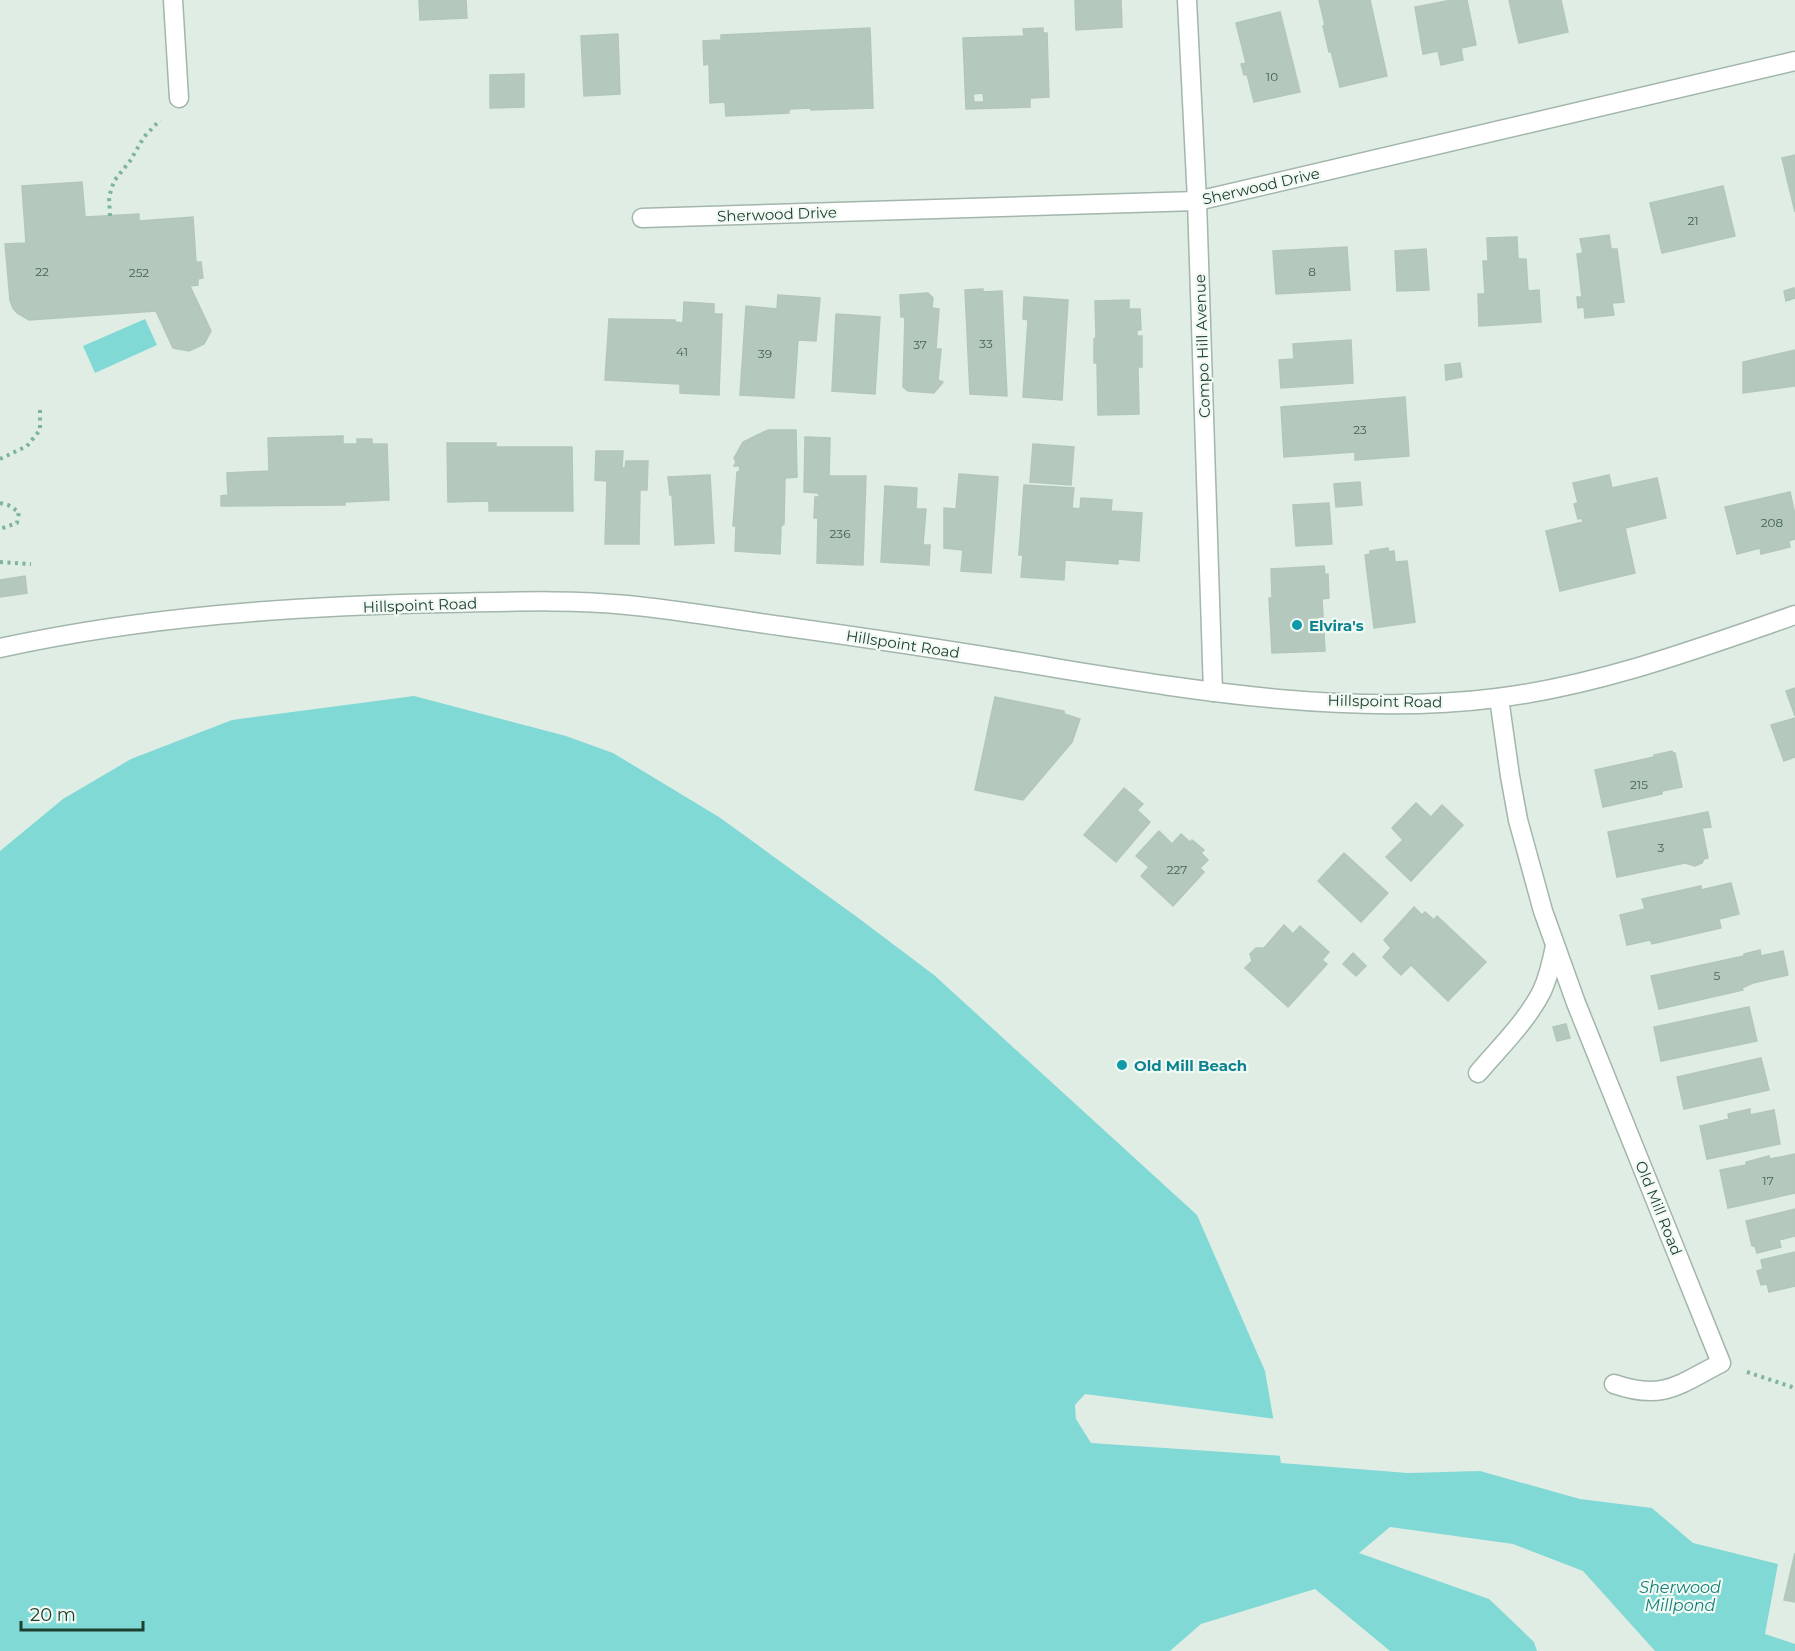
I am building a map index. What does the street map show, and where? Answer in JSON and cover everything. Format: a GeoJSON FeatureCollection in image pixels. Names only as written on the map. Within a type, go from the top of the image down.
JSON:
{"type":"FeatureCollection","features":[{"type":"Feature","properties":{"kind":"street"},"geometry":{"type":"LineString","coordinates":[[172,0],[179,98]]}},
{"type":"Feature","properties":{"kind":"street","name":"Compo Hill Avenue"},"geometry":{"type":"LineString","coordinates":[[1187,0],[1197,201],[1213,692]]}},
{"type":"Feature","properties":{"kind":"street","name":"Sherwood Drive"},"geometry":{"type":"LineString","coordinates":[[642,218],[1197,201],[1795,61]]}},
{"type":"Feature","properties":{"kind":"street","name":"Hillspoint Road"},"geometry":{"type":"LineString","coordinates":[[0,648],[54,636],[136,623],[220,615],[413,604],[567,601],[675,610],[901,642],[1213,692],[1303,700],[1430,704],[1499,698],[1575,684],[1624,672],[1721,642],[1795,615]]}},
{"type":"Feature","properties":{"kind":"street","name":"Old Mill Road"},"geometry":{"type":"LineString","coordinates":[[1499,698],[1518,820],[1530,868],[1555,946],[1721,1363]]}},
{"type":"Feature","properties":{"kind":"street"},"geometry":{"type":"LineString","coordinates":[[1478,1073],[1530,1011],[1550,972],[1555,946]]}},
{"type":"Feature","properties":{"kind":"street"},"geometry":{"type":"LineString","coordinates":[[1614,1384],[1632,1391],[1648,1393],[1664,1391],[1721,1363]]}},
{"type":"Feature","properties":{"kind":"path"},"geometry":{"type":"LineString","coordinates":[[110,216],[108,197],[114,182],[144,137],[179,98]]}},
{"type":"Feature","properties":{"kind":"path"},"geometry":{"type":"LineString","coordinates":[[0,459],[27,446],[40,430],[40,410]]}},
{"type":"Feature","properties":{"kind":"path"},"geometry":{"type":"LineString","coordinates":[[0,503],[9,505],[19,512],[17,522],[0,529]]}},
{"type":"Feature","properties":{"kind":"path"},"geometry":{"type":"LineString","coordinates":[[0,562],[31,564]]}},
{"type":"Feature","properties":{"kind":"path"},"geometry":{"type":"LineString","coordinates":[[1721,1363],[1795,1388]]}},
{"type":"Feature","properties":{"kind":"water"},"geometry":{"type":"Polygon","coordinates":[[[145,319],[157,345],[95,373],[83,346],[145,319]]]}},
{"type":"Feature","properties":{"kind":"water","name":"Sherwood Millpond"},"geometry":{"type":"Polygon","coordinates":[[[414,696],[566,736],[613,753],[719,817],[934,975],[1197,1215],[1265,1371],[1281,1463],[1408,1473],[1480,1471],[1580,1499],[1652,1508],[1693,1543],[1778,1564],[1765,1634],[1795,1644],[1795,1651],[1655,1651],[1583,1571],[1513,1544],[1390,1527],[1359,1553],[1489,1599],[1534,1642],[1537,1651],[1390,1651],[1315,1589],[1201,1624],[1170,1651],[0,1651],[0,851],[63,799],[131,759],[232,720],[414,696]]]}},
{"type":"Feature","properties":{"kind":"pier"},"geometry":{"type":"Polygon","coordinates":[[[1085,1394],[1276,1419],[1283,1456],[1091,1443],[1076,1419],[1075,1405],[1085,1394]]]}},
{"type":"Feature","properties":{"kind":"building"},"geometry":{"type":"Polygon","coordinates":[[[419,0],[466,0],[467,18],[420,20],[419,0]]]}},
{"type":"Feature","properties":{"kind":"building"},"geometry":{"type":"Polygon","coordinates":[[[1075,0],[1121,0],[1122,27],[1076,30],[1075,0]]]}},
{"type":"Feature","properties":{"kind":"building"},"geometry":{"type":"Polygon","coordinates":[[[1319,0],[1370,0],[1387,76],[1340,87],[1331,51],[1329,52],[1319,0]]]}},
{"type":"Feature","properties":{"kind":"building"},"geometry":{"type":"Polygon","coordinates":[[[1452,0],[1467,0],[1476,45],[1461,48],[1463,60],[1441,65],[1438,51],[1423,54],[1415,7],[1452,0]]]}},
{"type":"Feature","properties":{"kind":"building"},"geometry":{"type":"Polygon","coordinates":[[[1509,0],[1561,0],[1568,32],[1519,43],[1509,0]]]}},
{"type":"Feature","properties":{"kind":"building"},"geometry":{"type":"Polygon","coordinates":[[[1280,12],[1300,92],[1254,102],[1247,74],[1244,75],[1241,64],[1246,63],[1236,23],[1280,12]]]}},
{"type":"Feature","properties":{"kind":"building"},"geometry":{"type":"Polygon","coordinates":[[[870,28],[873,108],[789,109],[789,113],[726,116],[725,102],[710,103],[709,64],[704,65],[703,41],[721,40],[721,35],[870,28]]]}},
{"type":"Feature","properties":{"kind":"building"},"geometry":{"type":"Polygon","coordinates":[[[1043,28],[1043,33],[1047,33],[1049,97],[1030,98],[1030,107],[966,109],[963,38],[1024,36],[1023,29],[1043,28]],[[983,93],[973,94],[974,102],[984,102],[983,93]]]}},
{"type":"Feature","properties":{"kind":"building"},"geometry":{"type":"Polygon","coordinates":[[[618,34],[620,94],[584,96],[581,36],[618,34]]]}},
{"type":"Feature","properties":{"kind":"building"},"geometry":{"type":"Polygon","coordinates":[[[524,74],[524,107],[490,108],[490,75],[524,74]]]}},
{"type":"Feature","properties":{"kind":"building"},"geometry":{"type":"Polygon","coordinates":[[[1795,155],[1795,212],[1782,158],[1795,155]]]}},
{"type":"Feature","properties":{"kind":"building"},"geometry":{"type":"Polygon","coordinates":[[[82,182],[85,217],[139,214],[139,221],[193,217],[196,262],[201,262],[203,278],[198,279],[198,285],[190,286],[211,331],[204,344],[189,351],[173,348],[156,311],[29,320],[13,308],[10,300],[5,244],[26,243],[22,186],[82,182]]]}},
{"type":"Feature","properties":{"kind":"building"},"geometry":{"type":"Polygon","coordinates":[[[1723,186],[1735,236],[1662,253],[1650,203],[1723,186]]]}},
{"type":"Feature","properties":{"kind":"building"},"geometry":{"type":"Polygon","coordinates":[[[1609,235],[1611,249],[1617,249],[1624,302],[1612,303],[1614,315],[1585,318],[1584,307],[1578,308],[1577,297],[1582,297],[1577,254],[1583,253],[1580,239],[1609,235]]]}},
{"type":"Feature","properties":{"kind":"building"},"geometry":{"type":"Polygon","coordinates":[[[1517,237],[1518,259],[1526,259],[1528,291],[1539,290],[1541,322],[1479,326],[1478,294],[1485,294],[1483,261],[1488,261],[1487,238],[1517,237]]]}},
{"type":"Feature","properties":{"kind":"building"},"geometry":{"type":"Polygon","coordinates":[[[1347,247],[1350,290],[1276,294],[1273,251],[1347,247]]]}},
{"type":"Feature","properties":{"kind":"building"},"geometry":{"type":"Polygon","coordinates":[[[1426,249],[1429,290],[1397,291],[1395,251],[1426,249]]]}},
{"type":"Feature","properties":{"kind":"building"},"geometry":{"type":"Polygon","coordinates":[[[1794,288],[1795,298],[1786,301],[1784,291],[1794,288]]]}},
{"type":"Feature","properties":{"kind":"building"},"geometry":{"type":"Polygon","coordinates":[[[983,289],[983,292],[1002,291],[1007,396],[970,394],[965,290],[983,289]]]}},
{"type":"Feature","properties":{"kind":"building"},"geometry":{"type":"Polygon","coordinates":[[[928,293],[933,298],[932,308],[939,309],[936,349],[941,349],[938,380],[943,382],[934,393],[908,391],[903,387],[905,317],[901,317],[900,295],[928,293]]]}},
{"type":"Feature","properties":{"kind":"building"},"geometry":{"type":"Polygon","coordinates":[[[778,295],[820,298],[816,341],[798,340],[794,398],[740,395],[746,306],[777,309],[778,295]]]}},
{"type":"Feature","properties":{"kind":"building"},"geometry":{"type":"Polygon","coordinates":[[[1024,297],[1068,300],[1062,400],[1023,397],[1028,320],[1023,319],[1024,297]]]}},
{"type":"Feature","properties":{"kind":"building"},"geometry":{"type":"Polygon","coordinates":[[[1129,300],[1129,309],[1140,309],[1141,330],[1137,330],[1137,336],[1142,336],[1142,367],[1138,367],[1139,414],[1098,415],[1097,363],[1094,363],[1095,301],[1129,300]]]}},
{"type":"Feature","properties":{"kind":"building"},"geometry":{"type":"Polygon","coordinates":[[[684,302],[714,304],[714,314],[722,314],[719,395],[680,393],[680,384],[605,380],[609,319],[675,320],[675,322],[683,323],[684,302]]]}},
{"type":"Feature","properties":{"kind":"building"},"geometry":{"type":"Polygon","coordinates":[[[836,314],[880,317],[875,394],[832,391],[836,314]]]}},
{"type":"Feature","properties":{"kind":"building"},"geometry":{"type":"Polygon","coordinates":[[[1351,340],[1353,383],[1281,388],[1279,360],[1294,359],[1293,344],[1351,340]]]}},
{"type":"Feature","properties":{"kind":"building"},"geometry":{"type":"Polygon","coordinates":[[[1795,350],[1795,386],[1743,393],[1743,362],[1795,350]]]}},
{"type":"Feature","properties":{"kind":"building"},"geometry":{"type":"Polygon","coordinates":[[[1460,363],[1462,377],[1446,380],[1445,365],[1460,363]]]}},
{"type":"Feature","properties":{"kind":"building"},"geometry":{"type":"Polygon","coordinates":[[[1405,397],[1409,456],[1355,460],[1355,452],[1284,457],[1281,407],[1405,397]]]}},
{"type":"Feature","properties":{"kind":"building"},"geometry":{"type":"Polygon","coordinates":[[[768,430],[796,430],[797,477],[785,478],[784,524],[781,526],[780,554],[735,551],[736,526],[733,526],[737,472],[740,466],[734,466],[736,462],[734,458],[743,442],[768,430]]]}},
{"type":"Feature","properties":{"kind":"building"},"geometry":{"type":"Polygon","coordinates":[[[343,436],[343,444],[357,444],[357,439],[372,439],[372,444],[387,444],[389,500],[345,502],[345,505],[221,506],[221,496],[228,495],[227,473],[269,471],[268,438],[343,436]]]}},
{"type":"Feature","properties":{"kind":"building"},"geometry":{"type":"Polygon","coordinates":[[[805,437],[830,438],[829,476],[866,476],[863,565],[817,563],[818,518],[814,518],[815,497],[819,497],[819,493],[804,492],[805,437]]]}},
{"type":"Feature","properties":{"kind":"building"},"geometry":{"type":"Polygon","coordinates":[[[447,443],[496,443],[496,447],[572,447],[573,511],[489,511],[489,501],[448,502],[447,443]]]}},
{"type":"Feature","properties":{"kind":"building"},"geometry":{"type":"Polygon","coordinates":[[[1033,444],[1074,447],[1071,485],[1030,482],[1033,444]]]}},
{"type":"Feature","properties":{"kind":"building"},"geometry":{"type":"Polygon","coordinates":[[[596,451],[623,451],[622,468],[625,468],[626,461],[648,461],[647,490],[640,490],[639,544],[605,544],[607,481],[595,480],[596,451]]]}},
{"type":"Feature","properties":{"kind":"building"},"geometry":{"type":"Polygon","coordinates":[[[959,474],[998,477],[991,573],[961,571],[963,550],[944,548],[944,508],[956,509],[959,474]]]}},
{"type":"Feature","properties":{"kind":"building"},"geometry":{"type":"Polygon","coordinates":[[[710,475],[714,543],[675,545],[672,494],[670,495],[668,477],[710,475]]]}},
{"type":"Feature","properties":{"kind":"building"},"geometry":{"type":"Polygon","coordinates":[[[1609,475],[1612,488],[1657,478],[1666,518],[1625,528],[1635,573],[1560,591],[1546,531],[1583,522],[1582,518],[1578,519],[1574,504],[1578,503],[1573,483],[1609,475]]]}},
{"type":"Feature","properties":{"kind":"building"},"geometry":{"type":"Polygon","coordinates":[[[1360,482],[1362,505],[1336,507],[1334,484],[1360,482]]]}},
{"type":"Feature","properties":{"kind":"building"},"geometry":{"type":"Polygon","coordinates":[[[1024,485],[1074,488],[1072,508],[1080,509],[1081,498],[1112,500],[1111,511],[1142,513],[1139,561],[1118,559],[1118,564],[1065,560],[1064,580],[1021,577],[1023,555],[1019,555],[1024,485]]]}},
{"type":"Feature","properties":{"kind":"building"},"geometry":{"type":"Polygon","coordinates":[[[885,486],[917,488],[916,509],[926,509],[923,545],[930,545],[929,565],[881,562],[885,486]]]}},
{"type":"Feature","properties":{"kind":"building"},"geometry":{"type":"Polygon","coordinates":[[[1790,492],[1795,515],[1795,539],[1789,541],[1790,547],[1761,554],[1760,548],[1737,554],[1725,507],[1790,492]]]}},
{"type":"Feature","properties":{"kind":"building"},"geometry":{"type":"Polygon","coordinates":[[[1329,503],[1332,544],[1296,546],[1293,505],[1329,503]]]}},
{"type":"Feature","properties":{"kind":"building"},"geometry":{"type":"Polygon","coordinates":[[[1388,548],[1389,552],[1394,551],[1395,562],[1407,561],[1415,622],[1374,628],[1365,555],[1370,554],[1370,551],[1388,548]]]}},
{"type":"Feature","properties":{"kind":"building","name":"Elvira's"},"geometry":{"type":"Polygon","coordinates":[[[1324,566],[1325,575],[1328,574],[1329,598],[1322,599],[1325,651],[1272,653],[1269,598],[1272,598],[1271,569],[1324,566]]]}},
{"type":"Feature","properties":{"kind":"building"},"geometry":{"type":"Polygon","coordinates":[[[25,576],[27,593],[0,597],[0,580],[25,576]]]}},
{"type":"Feature","properties":{"kind":"building"},"geometry":{"type":"Polygon","coordinates":[[[1795,688],[1795,716],[1786,691],[1795,688]]]}},
{"type":"Feature","properties":{"kind":"building"},"geometry":{"type":"Polygon","coordinates":[[[995,697],[1064,711],[1064,714],[1080,719],[1072,742],[1023,800],[975,790],[995,697]]]}},
{"type":"Feature","properties":{"kind":"building"},"geometry":{"type":"Polygon","coordinates":[[[1795,718],[1795,757],[1784,761],[1771,725],[1795,718]]]}},
{"type":"Feature","properties":{"kind":"building"},"geometry":{"type":"Polygon","coordinates":[[[1672,751],[1675,753],[1682,787],[1662,791],[1662,794],[1603,807],[1595,770],[1672,751]]]}},
{"type":"Feature","properties":{"kind":"building"},"geometry":{"type":"Polygon","coordinates":[[[1124,788],[1143,804],[1137,810],[1150,822],[1116,862],[1084,835],[1124,788]]]}},
{"type":"Feature","properties":{"kind":"building"},"geometry":{"type":"Polygon","coordinates":[[[1416,803],[1431,817],[1442,805],[1463,825],[1411,881],[1386,857],[1403,840],[1392,828],[1416,803]]]}},
{"type":"Feature","properties":{"kind":"building"},"geometry":{"type":"Polygon","coordinates":[[[1708,812],[1711,827],[1702,828],[1708,858],[1702,863],[1695,866],[1685,863],[1617,877],[1608,832],[1708,812]]]}},
{"type":"Feature","properties":{"kind":"building"},"geometry":{"type":"Polygon","coordinates":[[[1159,831],[1172,844],[1181,834],[1190,842],[1192,840],[1204,850],[1201,853],[1208,860],[1200,868],[1204,872],[1173,906],[1141,876],[1149,867],[1136,856],[1159,831]]]}},
{"type":"Feature","properties":{"kind":"building"},"geometry":{"type":"Polygon","coordinates":[[[1344,853],[1388,893],[1361,922],[1318,881],[1344,853]]]}},
{"type":"Feature","properties":{"kind":"building"},"geometry":{"type":"Polygon","coordinates":[[[1731,883],[1739,914],[1719,919],[1721,928],[1652,944],[1650,940],[1627,945],[1620,915],[1645,909],[1642,899],[1701,886],[1701,890],[1731,883]]]}},
{"type":"Feature","properties":{"kind":"building"},"geometry":{"type":"Polygon","coordinates":[[[1414,907],[1422,915],[1425,912],[1434,920],[1437,916],[1486,962],[1448,1001],[1411,965],[1401,975],[1383,957],[1391,948],[1384,940],[1414,907]]]}},
{"type":"Feature","properties":{"kind":"building"},"geometry":{"type":"Polygon","coordinates":[[[1284,925],[1293,934],[1300,926],[1329,952],[1322,960],[1327,964],[1288,1007],[1245,968],[1252,961],[1250,954],[1256,948],[1264,948],[1284,925]]]}},
{"type":"Feature","properties":{"kind":"building"},"geometry":{"type":"Polygon","coordinates":[[[1760,950],[1761,956],[1783,951],[1788,975],[1753,983],[1742,988],[1743,990],[1659,1009],[1651,976],[1744,956],[1744,954],[1760,950]]]}},
{"type":"Feature","properties":{"kind":"building"},"geometry":{"type":"Polygon","coordinates":[[[1353,953],[1366,966],[1356,976],[1343,964],[1353,953]]]}},
{"type":"Feature","properties":{"kind":"building"},"geometry":{"type":"Polygon","coordinates":[[[1749,1007],[1757,1041],[1661,1061],[1654,1027],[1749,1007]]]}},
{"type":"Feature","properties":{"kind":"building"},"geometry":{"type":"Polygon","coordinates":[[[1566,1024],[1570,1038],[1557,1041],[1553,1027],[1566,1024]]]}},
{"type":"Feature","properties":{"kind":"building"},"geometry":{"type":"Polygon","coordinates":[[[1761,1058],[1769,1090],[1684,1109],[1677,1077],[1761,1058]]]}},
{"type":"Feature","properties":{"kind":"building"},"geometry":{"type":"Polygon","coordinates":[[[1750,1109],[1750,1115],[1774,1110],[1780,1144],[1707,1159],[1700,1126],[1729,1119],[1728,1114],[1750,1109]]]}},
{"type":"Feature","properties":{"kind":"building"},"geometry":{"type":"Polygon","coordinates":[[[1795,1154],[1795,1193],[1728,1208],[1720,1170],[1746,1165],[1746,1162],[1769,1156],[1770,1159],[1795,1154]]]}},
{"type":"Feature","properties":{"kind":"building"},"geometry":{"type":"Polygon","coordinates":[[[1795,1209],[1795,1236],[1779,1240],[1781,1247],[1757,1253],[1755,1246],[1752,1246],[1746,1221],[1795,1209]]]}},
{"type":"Feature","properties":{"kind":"building"},"geometry":{"type":"Polygon","coordinates":[[[1795,1252],[1795,1286],[1769,1292],[1767,1284],[1761,1285],[1757,1271],[1763,1269],[1761,1260],[1795,1252]]]}},
{"type":"Feature","properties":{"kind":"building"},"geometry":{"type":"Polygon","coordinates":[[[1795,1553],[1795,1602],[1784,1600],[1795,1553]]]}},
{"type":"Feature","properties":{"kind":"place","name":"Elvira's"},"geometry":{"type":"Point","coordinates":[1297,625]}},
{"type":"Feature","properties":{"kind":"place","name":"Old Mill Beach"},"geometry":{"type":"Point","coordinates":[1122,1065]}}]}
